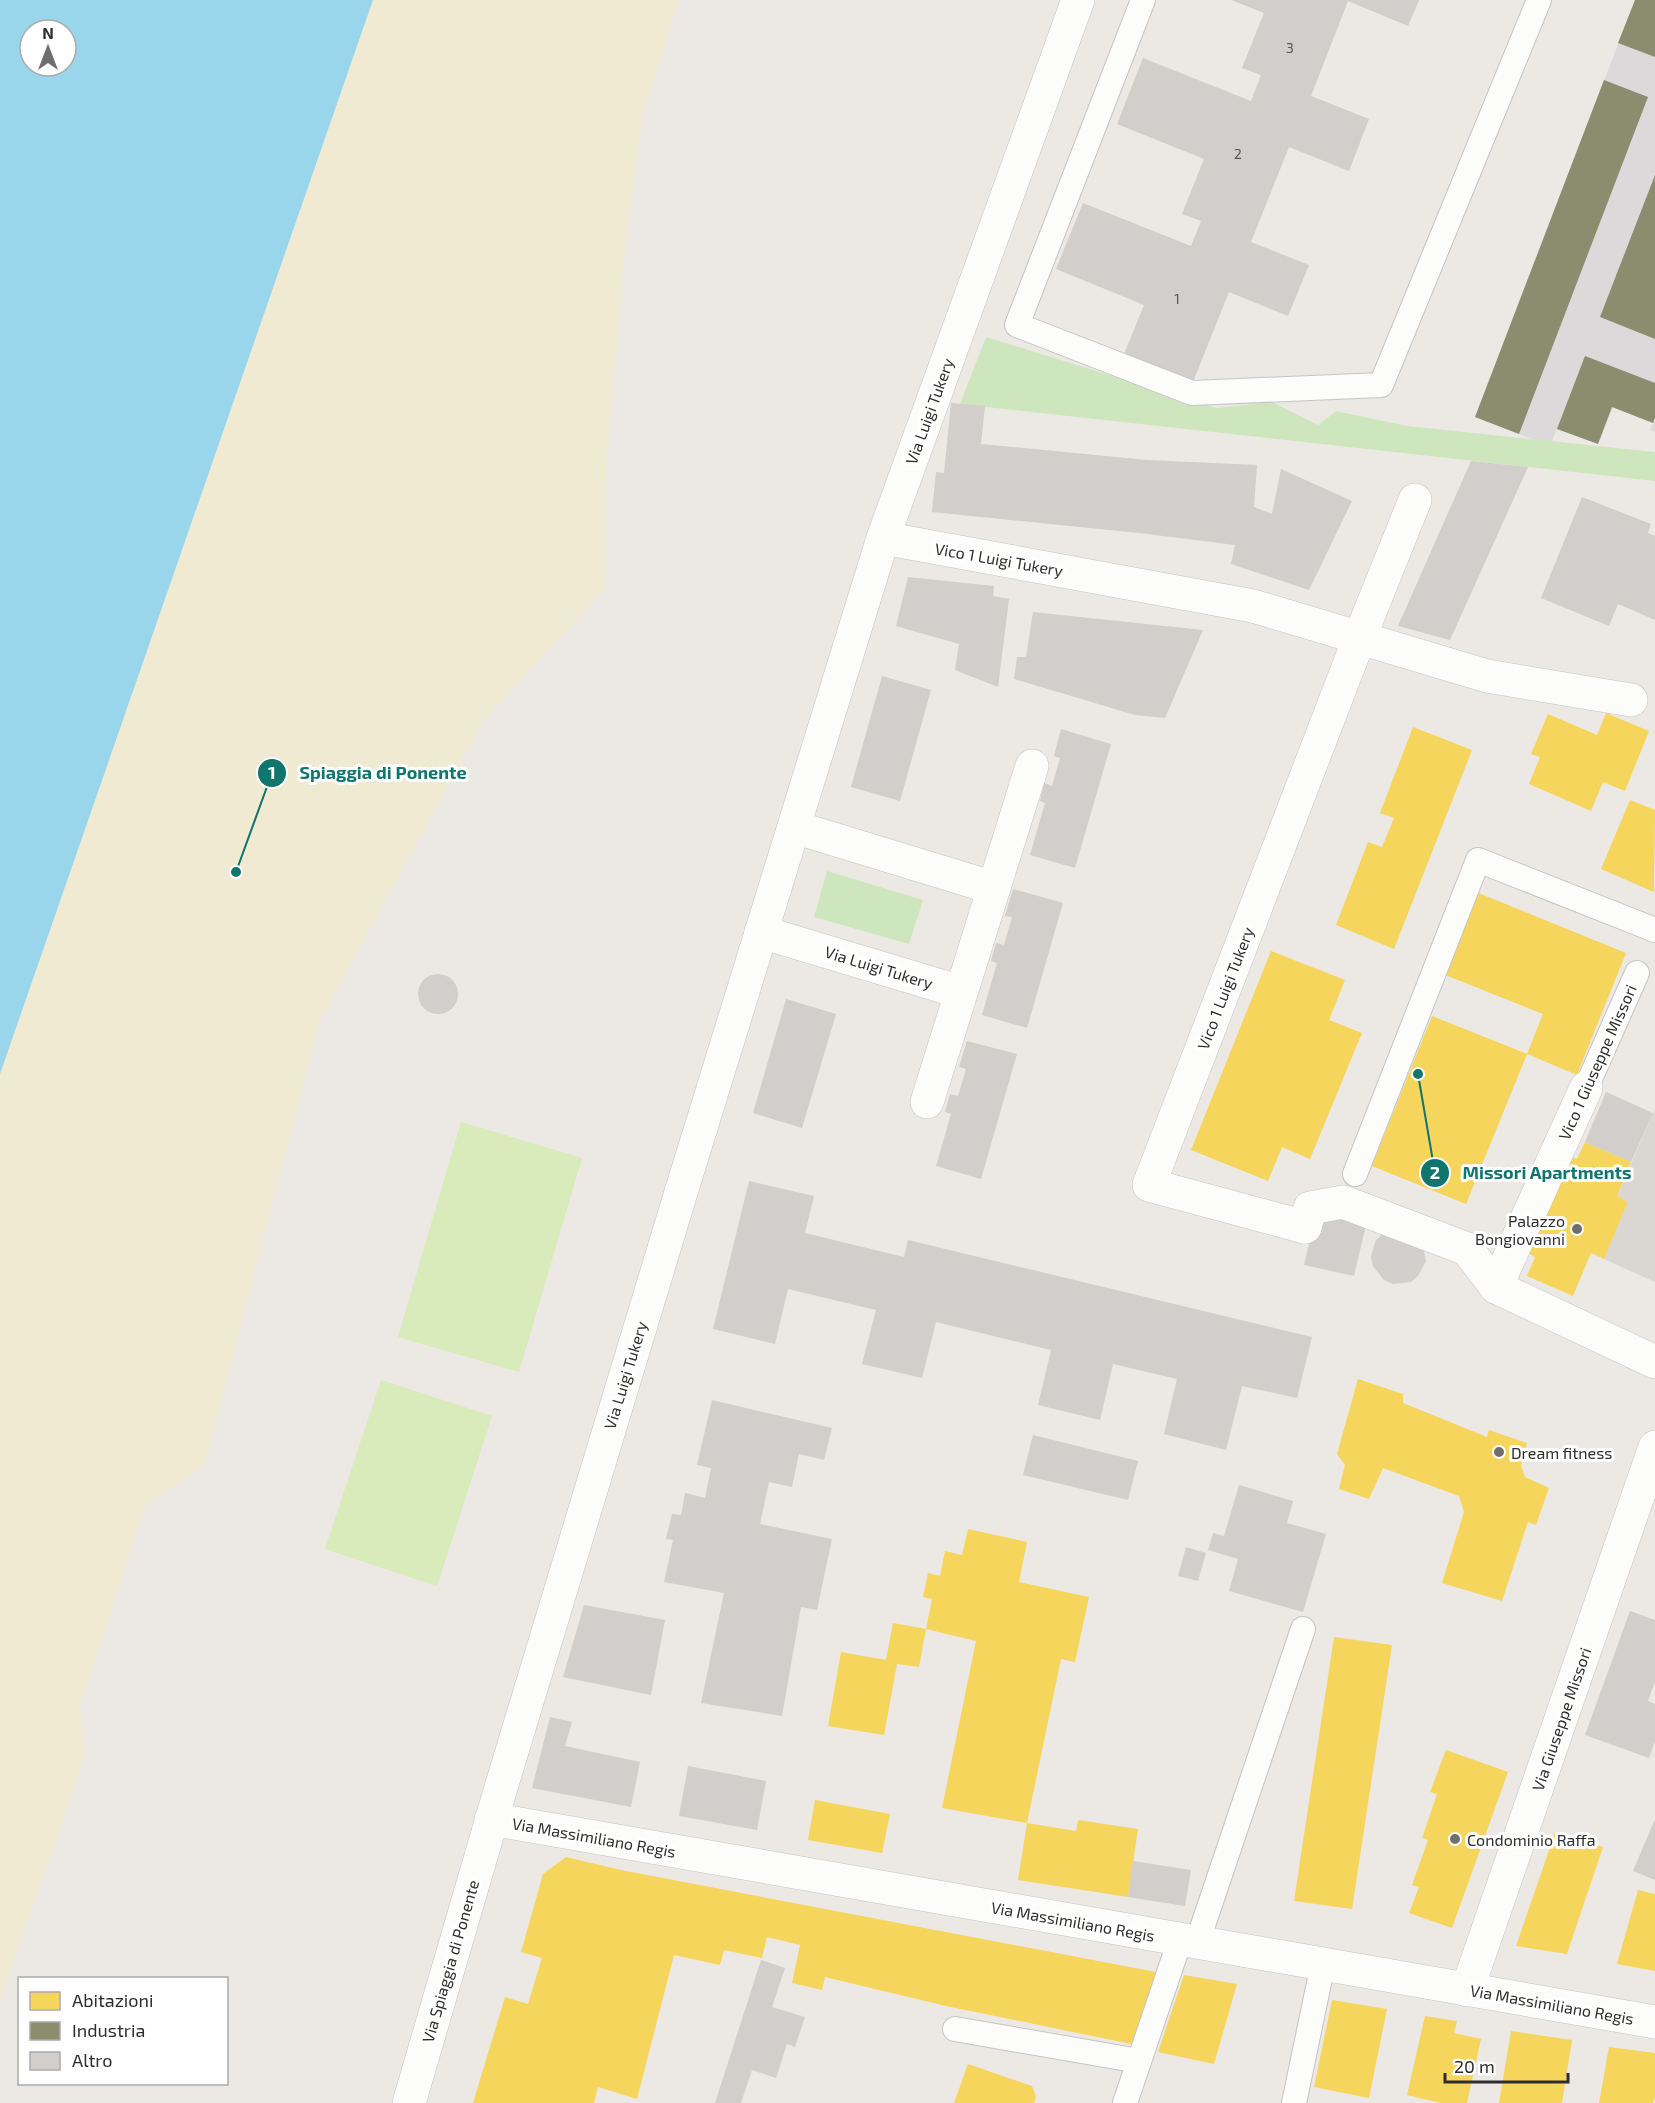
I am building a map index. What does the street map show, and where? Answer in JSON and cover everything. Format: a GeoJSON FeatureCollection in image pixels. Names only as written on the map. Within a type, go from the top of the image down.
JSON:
{"type":"FeatureCollection","features":[{"type":"Feature","properties":{"kind":"street","name":"Via Luigi Tukery"},"geometry":{"type":"LineString","coordinates":[[491,1819],[883,538],[1078,0]]}},
{"type":"Feature","properties":{"kind":"street","name":"Vico 1 Luigi Tukery"},"geometry":{"type":"LineString","coordinates":[[1415,500],[1359,639],[1149,1185],[1305,1227],[1310,1208],[1342,1202],[1467,1248],[1496,1287]]}},
{"type":"Feature","properties":{"kind":"street","name":"Vico 1 Luigi Tukery"},"geometry":{"type":"LineString","coordinates":[[883,538],[1253,606],[1486,676],[1631,700]]}},
{"type":"Feature","properties":{"kind":"street"},"geometry":{"type":"LineString","coordinates":[[927,1102],[1032,766]]}},
{"type":"Feature","properties":{"kind":"street"},"geometry":{"type":"LineString","coordinates":[[794,827],[994,888]]}},
{"type":"Feature","properties":{"kind":"street","name":"Via Luigi Tukery"},"geometry":{"type":"LineString","coordinates":[[761,932],[961,992]]}},
{"type":"Feature","properties":{"kind":"street","name":"Vico 1 Giuseppe Missori"},"geometry":{"type":"LineString","coordinates":[[1496,1287],[1586,1088]]}},
{"type":"Feature","properties":{"kind":"street"},"geometry":{"type":"LineString","coordinates":[[1496,1287],[1655,1362]]}},
{"type":"Feature","properties":{"kind":"street","name":"Via Giuseppe Missori"},"geometry":{"type":"LineString","coordinates":[[1467,1990],[1655,1447]]}},
{"type":"Feature","properties":{"kind":"street","name":"Via Massimiliano Regis"},"geometry":{"type":"LineString","coordinates":[[491,1819],[1655,2022]]}},
{"type":"Feature","properties":{"kind":"street","name":"Via Spiaggia di Ponente"},"geometry":{"type":"LineString","coordinates":[[409,2103],[491,1819]]}},
{"type":"Feature","properties":{"kind":"lane"},"geometry":{"type":"LineString","coordinates":[[1143,0],[1017,325],[1192,393],[1381,385],[1539,0]]}},
{"type":"Feature","properties":{"kind":"lane"},"geometry":{"type":"LineString","coordinates":[[1355,1174],[1478,860],[1655,930]]}},
{"type":"Feature","properties":{"kind":"lane","name":"Vico 1 Giuseppe Missori"},"geometry":{"type":"LineString","coordinates":[[1586,1088],[1637,973]]}},
{"type":"Feature","properties":{"kind":"lane"},"geometry":{"type":"LineString","coordinates":[[1125,2103],[1139,2061],[1189,1941],[1304,1629]]}},
{"type":"Feature","properties":{"kind":"lane"},"geometry":{"type":"LineString","coordinates":[[1294,2103],[1323,1964]]}},
{"type":"Feature","properties":{"kind":"lane"},"geometry":{"type":"LineString","coordinates":[[956,2029],[1139,2061]]}},
{"type":"Feature","properties":{"kind":"shaded area"},"geometry":{"type":"Polygon","coordinates":[[[1635,0],[1655,0],[1655,432],[1650,430],[1653,423],[1613,407],[1598,444],[1557,429],[1550,446],[1475,417],[1635,0]]]}},
{"type":"Feature","properties":{"kind":"shaded area"},"geometry":{"type":"Polygon","coordinates":[[[1655,1109],[1655,1282],[1604,1259],[1628,1202],[1617,1196],[1655,1109]]]}},
{"type":"Feature","properties":{"kind":"green space"},"geometry":{"type":"Polygon","coordinates":[[[986,337],[1216,408],[1272,402],[1318,425],[1336,411],[1407,426],[1655,452],[1655,481],[960,404],[986,337]]]}},
{"type":"Feature","properties":{"kind":"green space"},"geometry":{"type":"Polygon","coordinates":[[[827,871],[923,900],[909,944],[814,917],[827,871]]]}},
{"type":"Feature","properties":{"kind":"green space"},"geometry":{"type":"Polygon","coordinates":[[[461,1122],[582,1158],[519,1372],[398,1337],[461,1122]]]}},
{"type":"Feature","properties":{"kind":"green space"},"geometry":{"type":"Polygon","coordinates":[[[381,1380],[492,1416],[437,1586],[325,1549],[381,1380]]]}},
{"type":"Feature","properties":{"kind":"sand"},"geometry":{"type":"Polygon","coordinates":[[[373,0],[679,0],[644,110],[625,252],[605,484],[605,588],[482,723],[320,1020],[205,1464],[145,1506],[80,1706],[86,1754],[0,2000],[0,1074],[373,0]]]}},
{"type":"Feature","properties":{"kind":"water"},"geometry":{"type":"Polygon","coordinates":[[[0,0],[373,0],[0,1074],[0,0]]]}},
{"type":"Feature","properties":{"kind":"building: Abitazioni"},"geometry":{"type":"Polygon","coordinates":[[[1606,713],[1649,731],[1625,791],[1603,782],[1591,811],[1529,784],[1540,757],[1531,754],[1548,714],[1597,735],[1606,713]]]}},
{"type":"Feature","properties":{"kind":"building: Abitazioni"},"geometry":{"type":"Polygon","coordinates":[[[1413,727],[1472,750],[1394,949],[1336,925],[1368,842],[1382,847],[1394,818],[1380,813],[1413,727]]]}},
{"type":"Feature","properties":{"kind":"building: Abitazioni"},"geometry":{"type":"Polygon","coordinates":[[[1630,800],[1655,810],[1654,892],[1601,869],[1630,800]]]}},
{"type":"Feature","properties":{"kind":"building: Abitazioni"},"geometry":{"type":"Polygon","coordinates":[[[1476,892],[1626,953],[1577,1075],[1527,1054],[1543,1014],[1443,974],[1476,892]]]}},
{"type":"Feature","properties":{"kind":"building: Abitazioni"},"geometry":{"type":"Polygon","coordinates":[[[1271,951],[1345,980],[1329,1020],[1362,1033],[1310,1159],[1282,1147],[1268,1181],[1191,1150],[1271,951]]]}},
{"type":"Feature","properties":{"kind":"building: Abitazioni"},"geometry":{"type":"Polygon","coordinates":[[[1432,1016],[1527,1054],[1466,1204],[1372,1166],[1432,1016]]]}},
{"type":"Feature","properties":{"kind":"building: Abitazioni","name":"Palazzo Bongiovanni"},"geometry":{"type":"Polygon","coordinates":[[[1585,1142],[1631,1162],[1617,1196],[1628,1202],[1604,1259],[1591,1253],[1573,1296],[1527,1276],[1535,1257],[1528,1253],[1570,1156],[1577,1159],[1585,1142]]]}},
{"type":"Feature","properties":{"kind":"building: Abitazioni"},"geometry":{"type":"Polygon","coordinates":[[[1358,1379],[1403,1394],[1403,1403],[1487,1437],[1489,1430],[1527,1443],[1521,1466],[1525,1477],[1549,1488],[1536,1525],[1528,1522],[1502,1601],[1442,1583],[1464,1512],[1459,1496],[1383,1468],[1369,1499],[1339,1489],[1345,1465],[1337,1454],[1358,1379]]]}},
{"type":"Feature","properties":{"kind":"building: Abitazioni"},"geometry":{"type":"Polygon","coordinates":[[[968,1529],[1027,1542],[1019,1582],[1089,1597],[1075,1662],[1061,1659],[1027,1823],[942,1808],[976,1641],[926,1629],[932,1599],[923,1597],[928,1573],[940,1576],[945,1551],[962,1555],[968,1529]]]}},
{"type":"Feature","properties":{"kind":"building: Abitazioni"},"geometry":{"type":"Polygon","coordinates":[[[893,1623],[926,1629],[919,1667],[897,1664],[884,1735],[828,1726],[841,1652],[886,1660],[893,1623]]]}},
{"type":"Feature","properties":{"kind":"building: Abitazioni"},"geometry":{"type":"Polygon","coordinates":[[[1334,1637],[1392,1645],[1352,1909],[1294,1901],[1334,1637]]]}},
{"type":"Feature","properties":{"kind":"building: Abitazioni","name":"Condominio Raffa"},"geometry":{"type":"Polygon","coordinates":[[[1446,1750],[1508,1772],[1452,1928],[1409,1913],[1419,1887],[1412,1885],[1428,1840],[1422,1838],[1437,1794],[1430,1792],[1446,1750]]]}},
{"type":"Feature","properties":{"kind":"building: Abitazioni"},"geometry":{"type":"Polygon","coordinates":[[[815,1800],[890,1814],[882,1853],[808,1840],[815,1800]]]}},
{"type":"Feature","properties":{"kind":"building: Abitazioni"},"geometry":{"type":"Polygon","coordinates":[[[1078,1820],[1138,1829],[1128,1897],[1018,1880],[1027,1823],[1076,1831],[1078,1820]]]}},
{"type":"Feature","properties":{"kind":"building: Abitazioni"},"geometry":{"type":"Polygon","coordinates":[[[1555,1833],[1603,1847],[1567,1954],[1516,1946],[1555,1833]]]}},
{"type":"Feature","properties":{"kind":"building: Abitazioni"},"geometry":{"type":"Polygon","coordinates":[[[566,1857],[621,1870],[1156,1972],[1136,2045],[946,2006],[825,1977],[822,1990],[792,1983],[800,1945],[767,1937],[762,1958],[724,1950],[720,1965],[674,1955],[637,2099],[598,2087],[594,2103],[473,2103],[505,1997],[528,2004],[542,1958],[521,1952],[543,1874],[566,1857]]]}},
{"type":"Feature","properties":{"kind":"building: Abitazioni"},"geometry":{"type":"Polygon","coordinates":[[[1638,1890],[1655,1894],[1655,1971],[1617,1964],[1638,1890]]]}},
{"type":"Feature","properties":{"kind":"building: Abitazioni"},"geometry":{"type":"Polygon","coordinates":[[[1184,1975],[1237,1984],[1214,2064],[1158,2052],[1184,1975]]]}},
{"type":"Feature","properties":{"kind":"building: Abitazioni"},"geometry":{"type":"Polygon","coordinates":[[[1332,2000],[1387,2009],[1369,2098],[1314,2087],[1332,2000]]]}},
{"type":"Feature","properties":{"kind":"building: Abitazioni"},"geometry":{"type":"Polygon","coordinates":[[[1425,2016],[1457,2021],[1454,2033],[1481,2039],[1467,2103],[1441,2103],[1407,2095],[1425,2016]]]}},
{"type":"Feature","properties":{"kind":"building: Abitazioni"},"geometry":{"type":"Polygon","coordinates":[[[1511,2031],[1572,2040],[1562,2103],[1499,2103],[1511,2031]]]}},
{"type":"Feature","properties":{"kind":"building: Abitazioni"},"geometry":{"type":"Polygon","coordinates":[[[1609,2047],[1655,2053],[1653,2103],[1599,2103],[1609,2047]]]}},
{"type":"Feature","properties":{"kind":"building: Abitazioni"},"geometry":{"type":"Polygon","coordinates":[[[968,2064],[1032,2086],[1036,2097],[1034,2103],[954,2103],[968,2064]]]}},
{"type":"Feature","properties":{"kind":"building: Industria"},"geometry":{"type":"Polygon","coordinates":[[[1635,0],[1655,0],[1655,57],[1618,43],[1635,0]]]}},
{"type":"Feature","properties":{"kind":"building: Industria"},"geometry":{"type":"Polygon","coordinates":[[[1604,80],[1648,97],[1519,434],[1475,417],[1604,80]]]}},
{"type":"Feature","properties":{"kind":"building: Industria"},"geometry":{"type":"Polygon","coordinates":[[[1655,175],[1655,339],[1600,317],[1655,175]]]}},
{"type":"Feature","properties":{"kind":"building: Industria"},"geometry":{"type":"Polygon","coordinates":[[[1585,356],[1655,383],[1653,423],[1612,407],[1598,444],[1557,429],[1585,356]]]}},
{"type":"Feature","properties":{"kind":"building: Altro"},"geometry":{"type":"Polygon","coordinates":[[[1231,0],[1419,0],[1408,26],[1348,1],[1311,96],[1369,119],[1349,171],[1289,147],[1251,242],[1309,265],[1288,316],[1229,292],[1191,387],[1122,359],[1144,305],[1056,269],[1083,203],[1191,246],[1201,221],[1182,214],[1204,159],[1117,124],[1143,58],[1251,101],[1261,75],[1242,68],[1264,13],[1231,0]]]}},
{"type":"Feature","properties":{"kind":"building: Altro"},"geometry":{"type":"Polygon","coordinates":[[[951,403],[985,406],[981,444],[1147,460],[1257,465],[1254,507],[1272,514],[1281,469],[1352,501],[1309,590],[1231,564],[1235,545],[932,512],[936,472],[944,473],[951,403]]]}},
{"type":"Feature","properties":{"kind":"building: Altro"},"geometry":{"type":"Polygon","coordinates":[[[1471,461],[1528,467],[1450,640],[1398,626],[1471,461]]]}},
{"type":"Feature","properties":{"kind":"building: Altro"},"geometry":{"type":"Polygon","coordinates":[[[1582,497],[1651,524],[1648,533],[1655,536],[1655,620],[1618,604],[1609,626],[1541,598],[1582,497]]]}},
{"type":"Feature","properties":{"kind":"building: Altro"},"geometry":{"type":"Polygon","coordinates":[[[908,577],[994,586],[993,596],[1009,599],[998,687],[955,670],[959,644],[896,626],[908,577]]]}},
{"type":"Feature","properties":{"kind":"building: Altro"},"geometry":{"type":"Polygon","coordinates":[[[1033,612],[1203,630],[1165,718],[1135,715],[1014,679],[1017,657],[1026,657],[1033,612]]]}},
{"type":"Feature","properties":{"kind":"building: Altro"},"geometry":{"type":"Polygon","coordinates":[[[882,676],[931,690],[900,801],[851,787],[882,676]]]}},
{"type":"Feature","properties":{"kind":"building: Altro"},"geometry":{"type":"Polygon","coordinates":[[[1061,729],[1111,744],[1075,868],[1030,855],[1045,803],[1040,801],[1044,783],[1052,786],[1060,758],[1054,756],[1061,729]]]}},
{"type":"Feature","properties":{"kind":"building: Altro"},"geometry":{"type":"Polygon","coordinates":[[[1013,889],[1063,903],[1027,1028],[982,1015],[997,963],[991,961],[996,943],[1004,945],[1012,917],[1005,916],[1013,889]]]}},
{"type":"Feature","properties":{"kind":"building: Altro"},"geometry":{"type":"Polygon","coordinates":[[[438,974],[452,980],[458,994],[452,1008],[438,1014],[424,1008],[418,994],[424,980],[438,974]]]}},
{"type":"Feature","properties":{"kind":"building: Altro"},"geometry":{"type":"Polygon","coordinates":[[[786,999],[836,1014],[802,1128],[753,1113],[786,999]]]}},
{"type":"Feature","properties":{"kind":"building: Altro"},"geometry":{"type":"Polygon","coordinates":[[[967,1041],[1017,1054],[981,1179],[936,1166],[951,1114],[945,1112],[950,1094],[958,1096],[966,1069],[959,1067],[967,1041]]]}},
{"type":"Feature","properties":{"kind":"building: Altro"},"geometry":{"type":"Polygon","coordinates":[[[1606,1092],[1653,1113],[1631,1162],[1585,1142],[1606,1092]]]}},
{"type":"Feature","properties":{"kind":"building: Altro"},"geometry":{"type":"Polygon","coordinates":[[[749,1181],[814,1196],[805,1233],[904,1257],[908,1240],[1312,1337],[1297,1398],[1242,1386],[1226,1450],[1164,1434],[1177,1379],[1113,1364],[1100,1420],[1038,1405],[1051,1350],[936,1322],[922,1378],[862,1364],[876,1310],[788,1289],[775,1344],[713,1329],[749,1181]]]}},
{"type":"Feature","properties":{"kind":"building: Altro"},"geometry":{"type":"Polygon","coordinates":[[[1316,1213],[1366,1225],[1354,1276],[1304,1265],[1316,1213]]]}},
{"type":"Feature","properties":{"kind":"building: Altro"},"geometry":{"type":"Polygon","coordinates":[[[1383,1234],[1422,1243],[1426,1261],[1418,1276],[1411,1282],[1393,1284],[1384,1280],[1373,1266],[1371,1257],[1373,1249],[1376,1240],[1383,1234]]]}},
{"type":"Feature","properties":{"kind":"building: Altro"},"geometry":{"type":"Polygon","coordinates":[[[712,1400],[832,1428],[824,1460],[799,1454],[792,1487],[769,1482],[760,1524],[832,1539],[817,1610],[801,1607],[782,1716],[701,1703],[724,1593],[664,1582],[673,1540],[666,1539],[672,1514],[681,1515],[685,1493],[705,1498],[711,1468],[697,1465],[712,1400]]]}},
{"type":"Feature","properties":{"kind":"building: Altro"},"geometry":{"type":"Polygon","coordinates":[[[1033,1435],[1138,1461],[1128,1500],[1023,1475],[1033,1435]]]}},
{"type":"Feature","properties":{"kind":"building: Altro"},"geometry":{"type":"Polygon","coordinates":[[[1239,1485],[1293,1501],[1287,1523],[1326,1534],[1303,1612],[1229,1591],[1238,1559],[1208,1550],[1213,1533],[1224,1536],[1239,1485]]]}},
{"type":"Feature","properties":{"kind":"building: Altro"},"geometry":{"type":"Polygon","coordinates":[[[1186,1547],[1206,1553],[1198,1581],[1178,1576],[1186,1547]]]}},
{"type":"Feature","properties":{"kind":"building: Altro"},"geometry":{"type":"Polygon","coordinates":[[[584,1605],[665,1620],[651,1695],[563,1677],[584,1605]]]}},
{"type":"Feature","properties":{"kind":"building: Altro"},"geometry":{"type":"Polygon","coordinates":[[[1630,1611],[1655,1620],[1655,1682],[1648,1701],[1655,1704],[1655,1741],[1649,1758],[1585,1735],[1630,1611]]]}},
{"type":"Feature","properties":{"kind":"building: Altro"},"geometry":{"type":"Polygon","coordinates":[[[550,1717],[572,1722],[565,1746],[640,1762],[631,1807],[532,1788],[550,1717]]]}},
{"type":"Feature","properties":{"kind":"building: Altro"},"geometry":{"type":"Polygon","coordinates":[[[688,1766],[766,1781],[757,1830],[679,1816],[688,1766]]]}},
{"type":"Feature","properties":{"kind":"building: Altro"},"geometry":{"type":"Polygon","coordinates":[[[1655,1819],[1655,1880],[1633,1871],[1655,1819]]]}},
{"type":"Feature","properties":{"kind":"building: Altro"},"geometry":{"type":"Polygon","coordinates":[[[1133,1861],[1191,1870],[1185,1906],[1128,1897],[1133,1861]]]}},
{"type":"Feature","properties":{"kind":"building: Altro"},"geometry":{"type":"Polygon","coordinates":[[[761,1960],[785,1968],[772,2007],[805,2017],[795,2047],[787,2044],[776,2078],[752,2070],[741,2103],[715,2103],[761,1960]]]}},
{"type":"Feature","properties":{"kind":"place","name":"Spiaggia di Ponente"},"geometry":{"type":"Point","coordinates":[236,872]}},
{"type":"Feature","properties":{"kind":"place","name":"Missori Apartments"},"geometry":{"type":"Point","coordinates":[1418,1074]}},
{"type":"Feature","properties":{"kind":"place","name":"Palazzo Bongiovanni"},"geometry":{"type":"Point","coordinates":[1577,1229]}},
{"type":"Feature","properties":{"kind":"place","name":"Dream fitness"},"geometry":{"type":"Point","coordinates":[1499,1452]}},
{"type":"Feature","properties":{"kind":"place","name":"Condominio Raffa"},"geometry":{"type":"Point","coordinates":[1455,1839]}}]}
